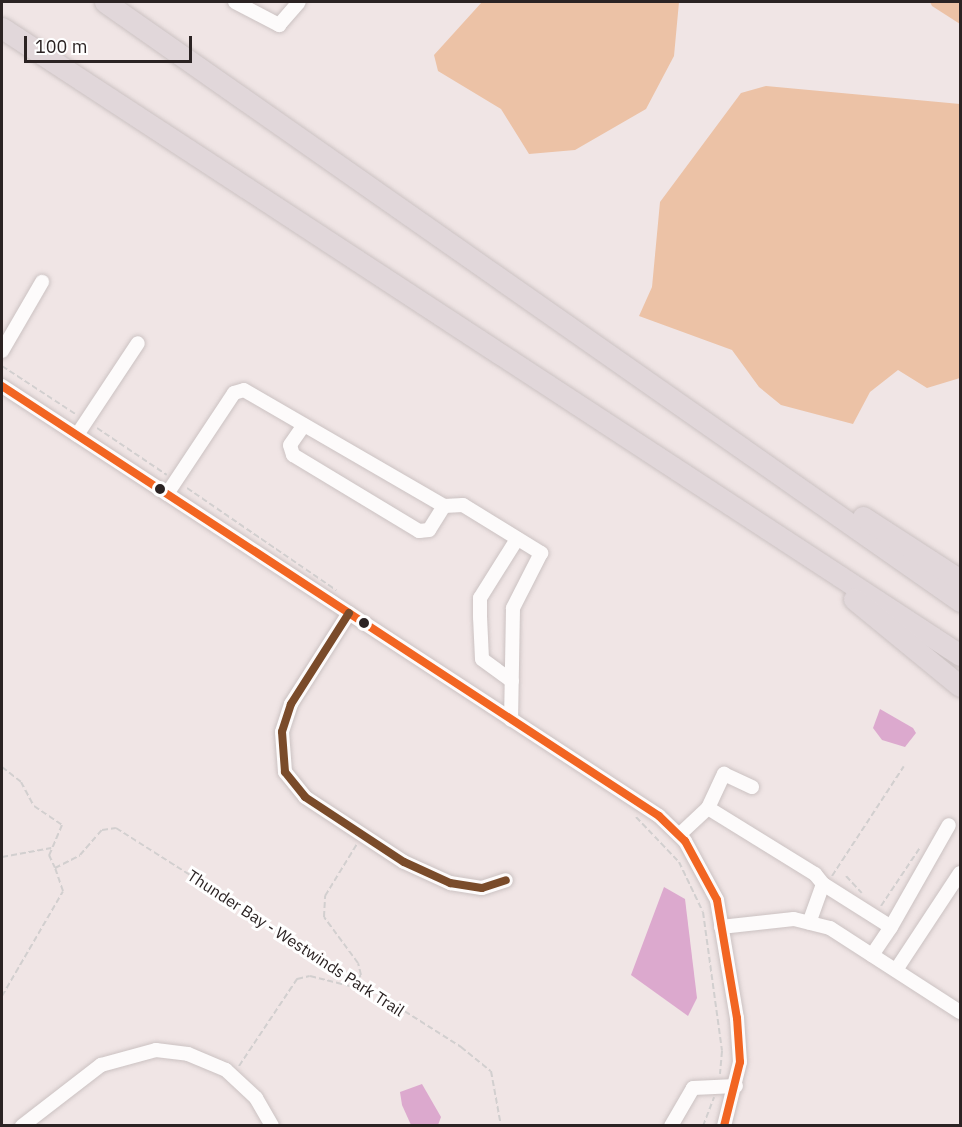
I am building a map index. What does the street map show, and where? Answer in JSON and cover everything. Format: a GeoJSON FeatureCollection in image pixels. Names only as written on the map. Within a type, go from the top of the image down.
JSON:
{"type":"FeatureCollection","features":[{"type":"Feature","properties":{"kind":"highway"},"geometry":{"type":"LineString","coordinates":[[105,2],[594,347],[960,601]]}},
{"type":"Feature","properties":{"kind":"highway"},"geometry":{"type":"LineString","coordinates":[[3,29],[960,655]]}},
{"type":"Feature","properties":{"kind":"highway"},"geometry":{"type":"LineString","coordinates":[[594,347],[960,580]]}},
{"type":"Feature","properties":{"kind":"highway"},"geometry":{"type":"LineString","coordinates":[[809,558],[960,686]]}},
{"type":"Feature","properties":{"kind":"street"},"geometry":{"type":"LineString","coordinates":[[235,2],[279,26],[299,2]]}},
{"type":"Feature","properties":{"kind":"street"},"geometry":{"type":"LineString","coordinates":[[2,351],[42,282]]}},
{"type":"Feature","properties":{"kind":"street"},"geometry":{"type":"LineString","coordinates":[[77,435],[138,343]]}},
{"type":"Feature","properties":{"kind":"street"},"geometry":{"type":"LineString","coordinates":[[2,386],[511,720],[679,835],[704,868],[721,927],[737,1018],[736,1086],[724,1125]]}},
{"type":"Feature","properties":{"kind":"street"},"geometry":{"type":"LineString","coordinates":[[167,494],[234,393],[243,390],[444,506],[463,505],[541,553],[513,608],[511,720]]}},
{"type":"Feature","properties":{"kind":"street"},"geometry":{"type":"LineString","coordinates":[[304,425],[290,445],[293,455],[419,531],[429,530],[444,506]]}},
{"type":"Feature","properties":{"kind":"street"},"geometry":{"type":"LineString","coordinates":[[512,681],[482,659],[480,598],[517,538]]}},
{"type":"Feature","properties":{"kind":"street"},"geometry":{"type":"LineString","coordinates":[[349,613],[291,704],[282,732],[285,772],[305,797],[362,837],[450,883],[482,888],[506,880]]}},
{"type":"Feature","properties":{"kind":"street"},"geometry":{"type":"LineString","coordinates":[[679,835],[708,808],[724,774],[752,787]]}},
{"type":"Feature","properties":{"kind":"street"},"geometry":{"type":"LineString","coordinates":[[708,808],[815,874],[824,885],[891,927]]}},
{"type":"Feature","properties":{"kind":"street"},"geometry":{"type":"LineString","coordinates":[[872,955],[891,927],[948,825]]}},
{"type":"Feature","properties":{"kind":"street"},"geometry":{"type":"LineString","coordinates":[[896,970],[960,873]]}},
{"type":"Feature","properties":{"kind":"street"},"geometry":{"type":"LineString","coordinates":[[810,923],[824,885]]}},
{"type":"Feature","properties":{"kind":"street"},"geometry":{"type":"LineString","coordinates":[[721,927],[794,919],[830,928],[959,1007]]}},
{"type":"Feature","properties":{"kind":"street"},"geometry":{"type":"LineString","coordinates":[[22,1125],[101,1065],[137,1052],[188,1054],[231,1071],[256,1098],[272,1125]]}},
{"type":"Feature","properties":{"kind":"street"},"geometry":{"type":"LineString","coordinates":[[671,1125],[693,1088],[736,1086]]}},
{"type":"Feature","properties":{"kind":"path"},"geometry":{"type":"LineString","coordinates":[[824,885],[904,766]]}},
{"type":"Feature","properties":{"kind":"path"},"geometry":{"type":"LineString","coordinates":[[2,767],[21,782],[34,806],[59,819],[63,831],[48,855],[55,867],[63,891],[2,996]]}},
{"type":"Feature","properties":{"kind":"path"},"geometry":{"type":"LineString","coordinates":[[634,815],[679,862],[703,912],[722,1051],[717,1086],[703,1125]]}},
{"type":"Feature","properties":{"kind":"path","name":"Thunder Bay - Westwinds Park Trail"},"geometry":{"type":"LineString","coordinates":[[55,867],[80,855],[102,830],[116,828],[491,1071],[501,1125]]}},
{"type":"Feature","properties":{"kind":"path"},"geometry":{"type":"LineString","coordinates":[[231,1071],[297,979],[310,976],[350,986],[355,981],[361,968],[324,917],[324,905],[329,888],[362,837]]}},
{"type":"Feature","properties":{"kind":"path"},"geometry":{"type":"LineString","coordinates":[[2,852],[52,848]]}},
{"type":"Feature","properties":{"kind":"path"},"geometry":{"type":"LineString","coordinates":[[881,906],[919,849]]}},
{"type":"Feature","properties":{"kind":"path"},"geometry":{"type":"LineString","coordinates":[[2,857],[8,852]]}},
{"type":"Feature","properties":{"kind":"path"},"geometry":{"type":"LineString","coordinates":[[846,876],[865,895]]}},
{"type":"Feature","properties":{"kind":"path"},"geometry":{"type":"LineString","coordinates":[[873,900],[887,910]]}},
{"type":"Feature","properties":{"kind":"shaded area"},"geometry":{"type":"Polygon","coordinates":[[[482,2],[679,2],[674,56],[646,109],[575,150],[529,154],[501,109],[438,71],[434,55],[482,2]]]}},
{"type":"Feature","properties":{"kind":"shaded area"},"geometry":{"type":"Polygon","coordinates":[[[930,2],[960,2],[960,24],[932,6],[930,2]]]}},
{"type":"Feature","properties":{"kind":"shaded area"},"geometry":{"type":"Polygon","coordinates":[[[766,86],[960,104],[960,378],[927,388],[898,370],[870,392],[853,424],[781,405],[759,387],[732,350],[639,316],[652,287],[660,202],[741,93],[766,86]]]}},
{"type":"Feature","properties":{"kind":"shaded area"},"geometry":{"type":"Polygon","coordinates":[[[880,709],[913,728],[916,733],[905,747],[882,740],[873,728],[880,709]]]}},
{"type":"Feature","properties":{"kind":"shaded area"},"geometry":{"type":"Polygon","coordinates":[[[664,887],[685,899],[697,998],[688,1016],[631,975],[664,887]]]}},
{"type":"Feature","properties":{"kind":"shaded area"},"geometry":{"type":"Polygon","coordinates":[[[422,1084],[441,1117],[438,1125],[411,1125],[402,1105],[400,1092],[422,1084]]]}},
{"type":"Feature","properties":{"kind":"transit line"},"geometry":{"type":"LineString","coordinates":[[2,386],[659,816],[685,841],[717,900],[737,1018],[740,1062],[724,1126]]}},
{"type":"Feature","properties":{"kind":"transit line"},"geometry":{"type":"LineString","coordinates":[[349,613],[291,704],[282,732],[285,772],[305,797],[404,862],[450,883],[482,888],[506,880]]}}]}
